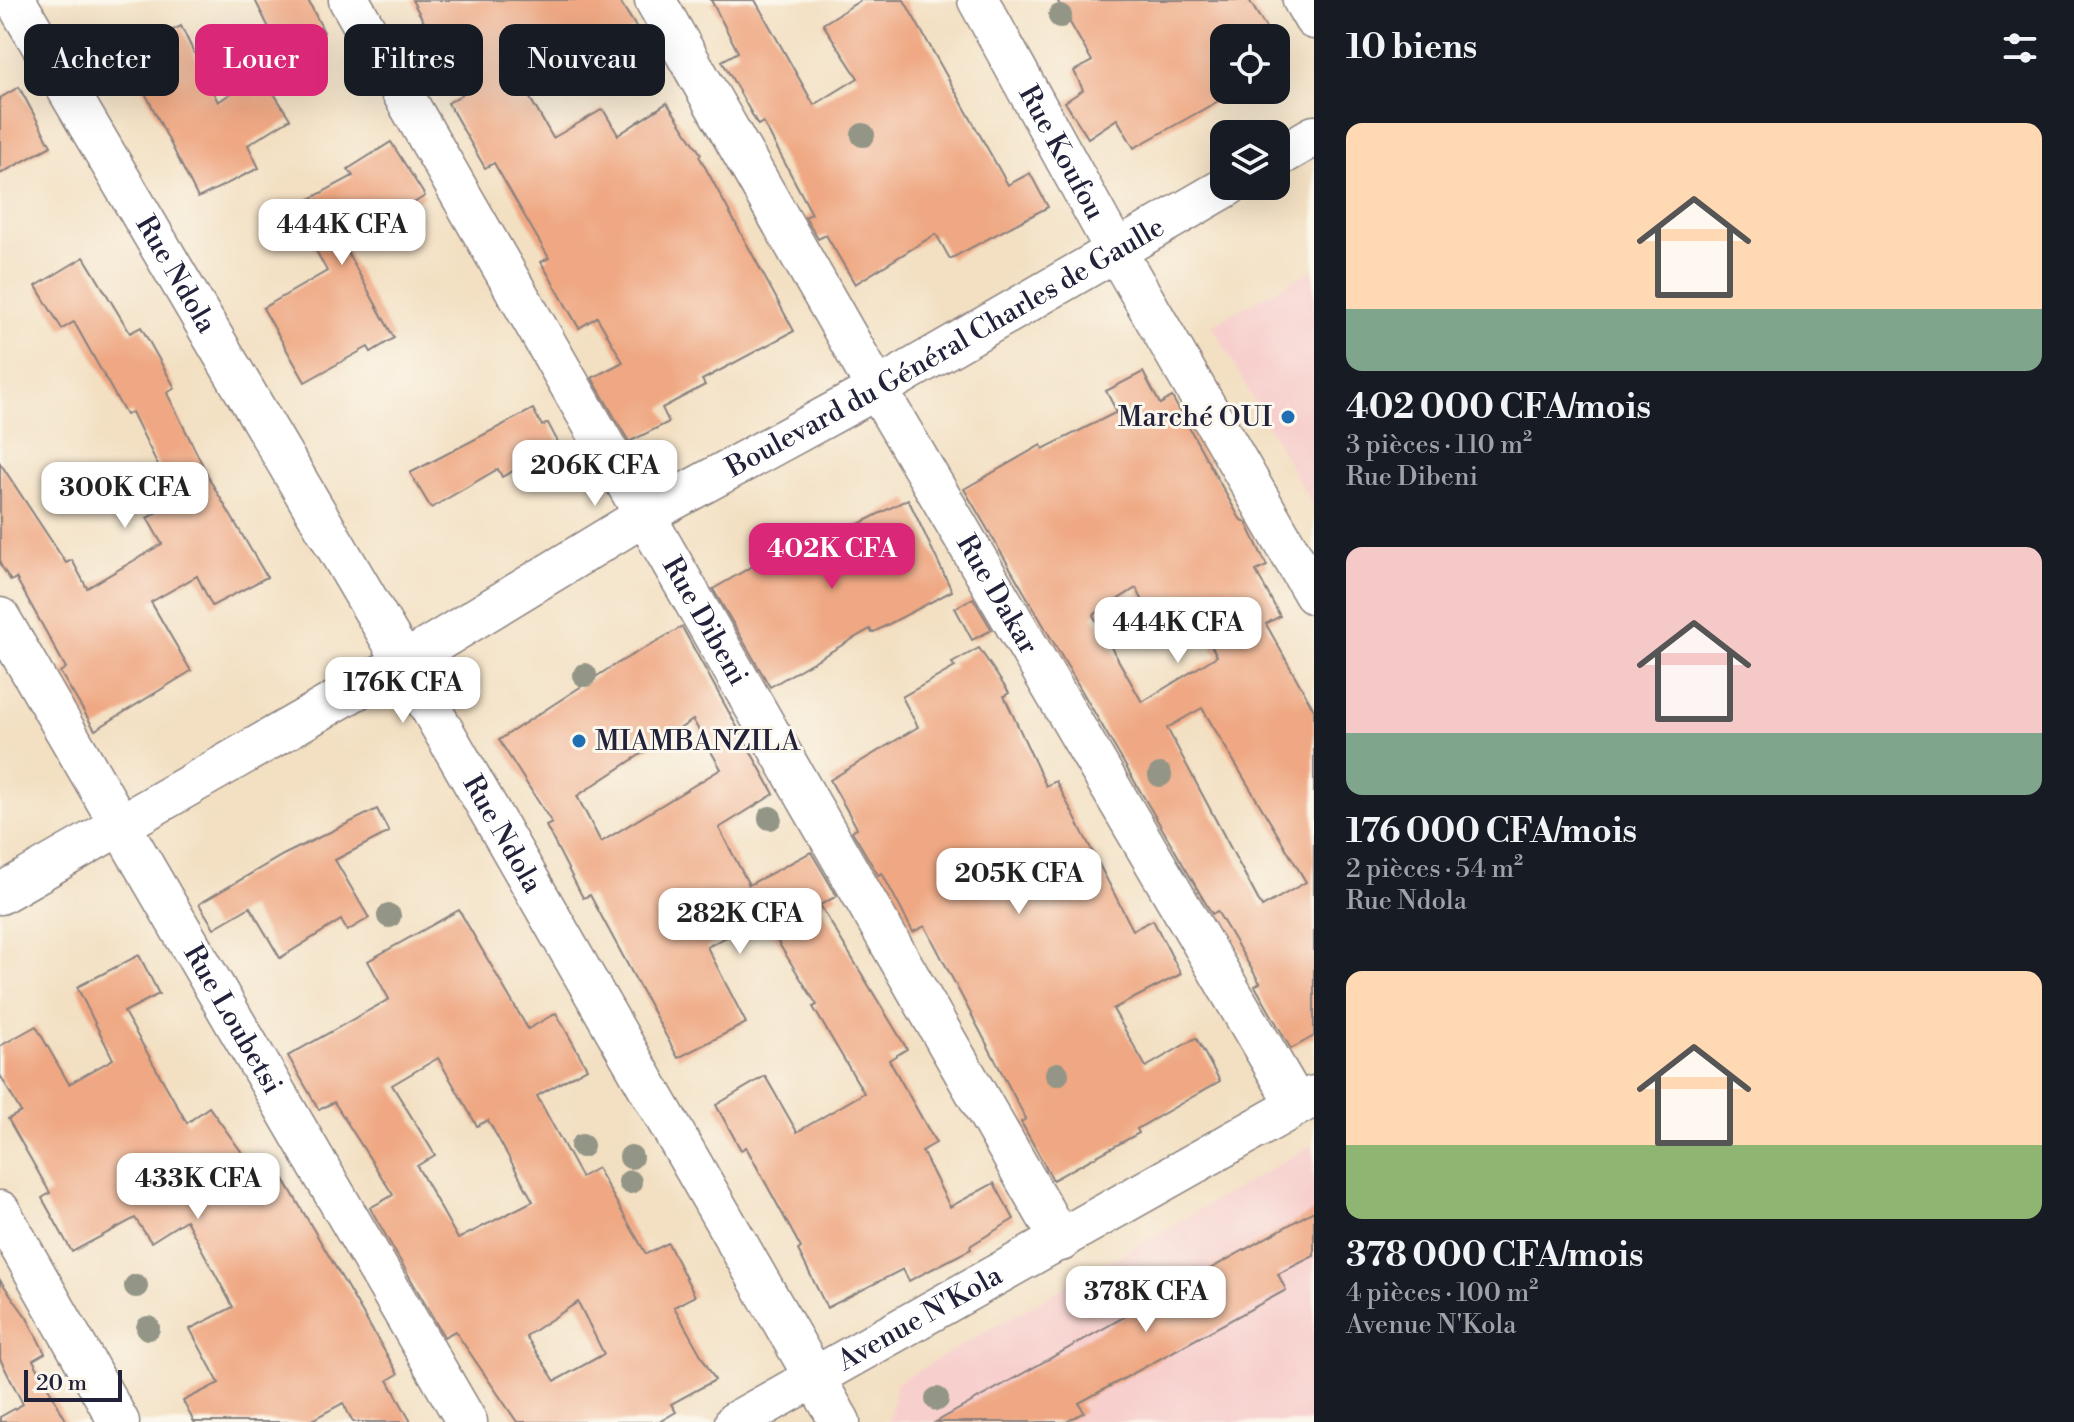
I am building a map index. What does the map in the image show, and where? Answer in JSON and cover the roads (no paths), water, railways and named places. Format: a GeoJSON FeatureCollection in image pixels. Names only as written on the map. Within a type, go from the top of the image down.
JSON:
{"type":"FeatureCollection","features":[{"type":"Feature","properties":{"kind":"street","name":"Rue Ndola"},"geometry":{"type":"LineString","coordinates":[[15,0],[404,662],[840,1422]]}},
{"type":"Feature","properties":{"kind":"street","name":"Rue Dibeni"},"geometry":{"type":"LineString","coordinates":[[349,0],[647,514],[1061,1241]]}},
{"type":"Feature","properties":{"kind":"street","name":"Rue Dakar"},"geometry":{"type":"LineString","coordinates":[[655,0],[877,389],[1306,1100]]}},
{"type":"Feature","properties":{"kind":"street","name":"Rue Koufou"},"geometry":{"type":"LineString","coordinates":[[978,0],[1116,251],[1314,594]]}},
{"type":"Feature","properties":{"kind":"street"},"geometry":{"type":"LineString","coordinates":[[1303,0],[1314,19]]}},
{"type":"Feature","properties":{"kind":"street"},"geometry":{"type":"LineString","coordinates":[[1290,150],[1314,136]]}},
{"type":"Feature","properties":{"kind":"street","name":"Boulevard du Général Charles de Gaulle"},"geometry":{"type":"LineString","coordinates":[[0,894],[404,662],[647,514],[877,389],[1210,196]]}},
{"type":"Feature","properties":{"kind":"street","name":"Rue Loubetsi"},"geometry":{"type":"LineString","coordinates":[[0,618],[467,1422]]}},
{"type":"Feature","properties":{"kind":"street","name":"Avenue N'Kola"},"geometry":{"type":"LineString","coordinates":[[735,1422],[1061,1241],[1306,1100]]}},
{"type":"Feature","properties":{"kind":"street"},"geometry":{"type":"LineString","coordinates":[[0,1211],[119,1422]]}},
{"type":"Feature","properties":{"kind":"place","name":"Marché OUI"},"geometry":{"type":"Point","coordinates":[1288,417]}},
{"type":"Feature","properties":{"kind":"place","name":"MIAMBANZILA"},"geometry":{"type":"Point","coordinates":[579,741]}}]}
